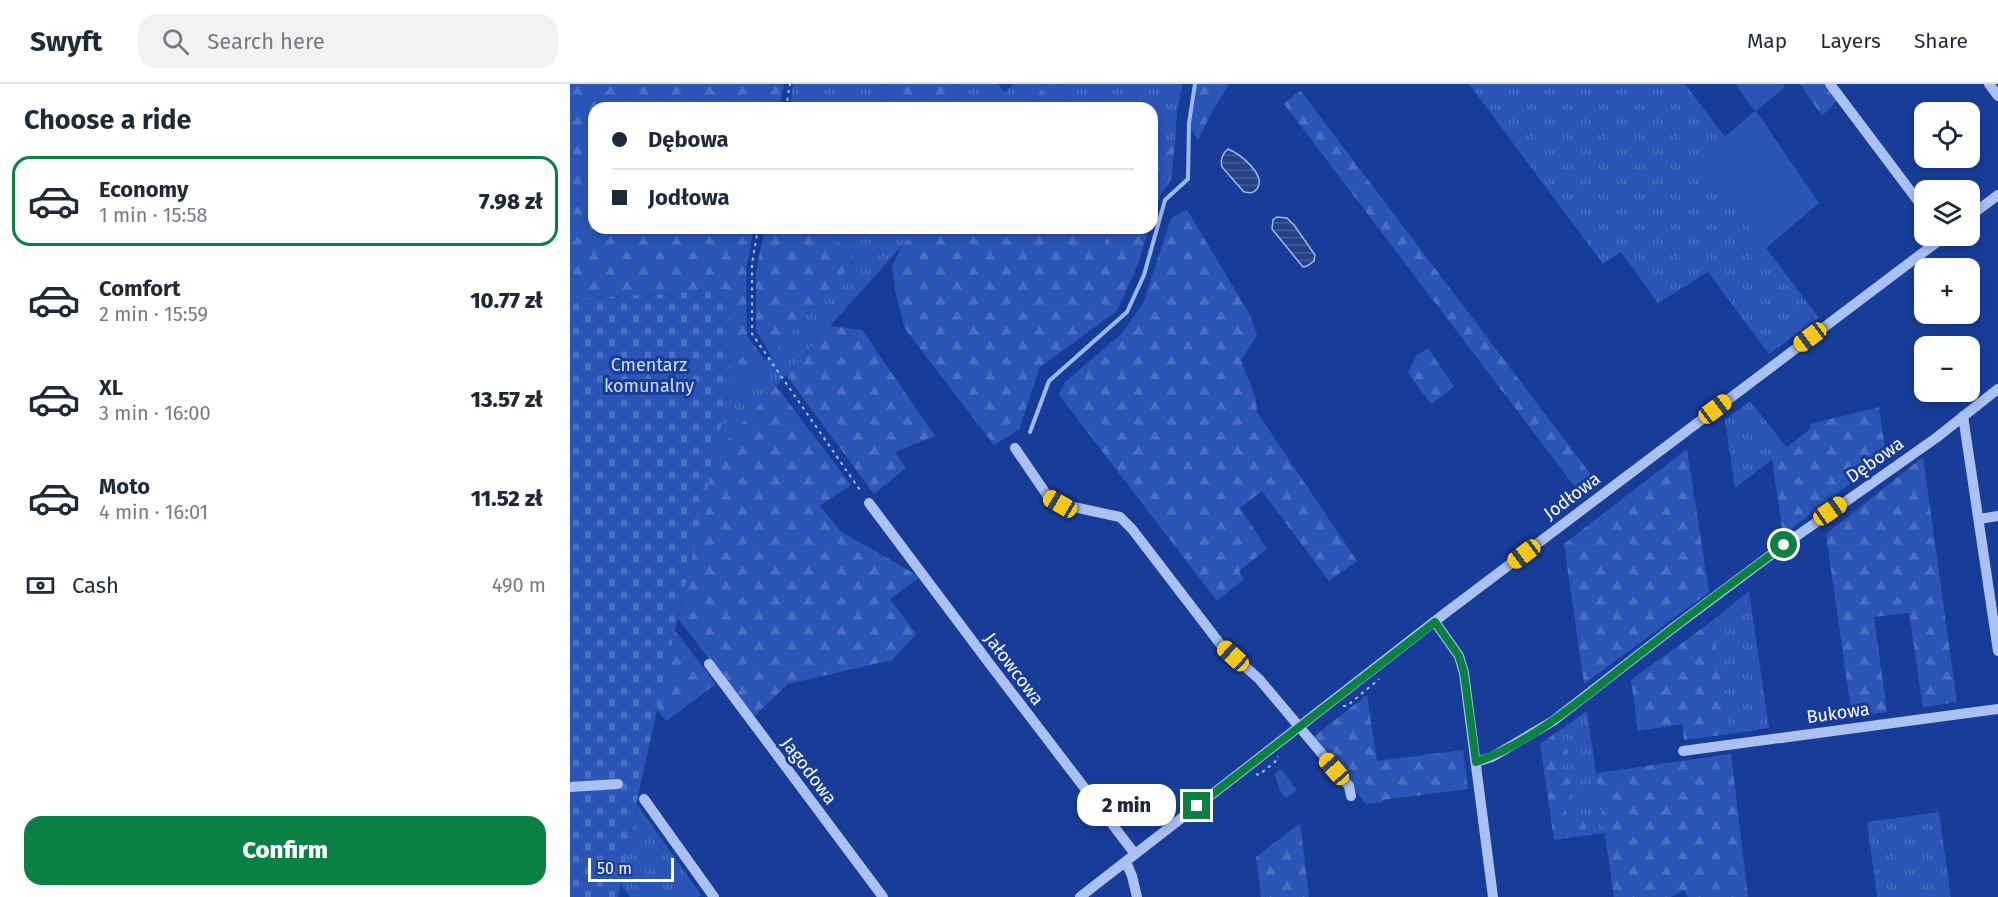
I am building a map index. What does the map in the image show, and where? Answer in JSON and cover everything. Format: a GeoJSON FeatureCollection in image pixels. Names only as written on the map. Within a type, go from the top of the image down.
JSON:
{"type":"FeatureCollection","features":[{"type":"Feature","properties":{"kind":"street"},"geometry":{"type":"LineString","coordinates":[[1830,84],[1914,196]]}},
{"type":"Feature","properties":{"kind":"street"},"geometry":{"type":"LineString","coordinates":[[1989,84],[1998,96]]}},
{"type":"Feature","properties":{"kind":"street"},"geometry":{"type":"LineString","coordinates":[[1980,208],[1998,195]]}},
{"type":"Feature","properties":{"kind":"street","name":"Jodłowa"},"geometry":{"type":"LineString","coordinates":[[1080,897],[1435,622],[1931,246]]}},
{"type":"Feature","properties":{"kind":"street","name":"Dębowa"},"geometry":{"type":"LineString","coordinates":[[1476,762],[1492,757],[1553,721],[1774,552],[1936,438],[1998,389]]}},
{"type":"Feature","properties":{"kind":"street"},"geometry":{"type":"LineString","coordinates":[[1963,416],[1998,651]]}},
{"type":"Feature","properties":{"kind":"street"},"geometry":{"type":"LineString","coordinates":[[1015,448],[1049,498],[1060,504],[1120,517],[1132,529],[1221,645],[1258,679],[1349,786],[1351,796]]}},
{"type":"Feature","properties":{"kind":"street","name":"Jałowcowa"},"geometry":{"type":"LineString","coordinates":[[869,503],[1135,854]]}},
{"type":"Feature","properties":{"kind":"street"},"geometry":{"type":"LineString","coordinates":[[1979,519],[1998,516]]}},
{"type":"Feature","properties":{"kind":"street"},"geometry":{"type":"LineString","coordinates":[[1435,622],[1459,656],[1464,673],[1493,897]]}},
{"type":"Feature","properties":{"kind":"street","name":"Jagodowa"},"geometry":{"type":"LineString","coordinates":[[709,664],[883,897]]}},
{"type":"Feature","properties":{"kind":"street","name":"Bukowa"},"geometry":{"type":"LineString","coordinates":[[1683,751],[1998,709]]}},
{"type":"Feature","properties":{"kind":"street"},"geometry":{"type":"LineString","coordinates":[[570,787],[618,784]]}},
{"type":"Feature","properties":{"kind":"street"},"geometry":{"type":"LineString","coordinates":[[644,799],[714,897]]}},
{"type":"Feature","properties":{"kind":"street"},"geometry":{"type":"LineString","coordinates":[[1126,862],[1137,897]]}},
{"type":"Feature","properties":{"kind":"path"},"geometry":{"type":"LineString","coordinates":[[787,102],[790,84]]}},
{"type":"Feature","properties":{"kind":"path"},"geometry":{"type":"LineString","coordinates":[[758,234],[752,264],[752,334],[869,503]]}},
{"type":"Feature","properties":{"kind":"green space"},"geometry":{"type":"Polygon","coordinates":[[[570,84],[784,84],[780,102],[588,102],[588,234],[753,234],[746,269],[747,336],[766,361],[725,406],[730,386],[729,290],[570,299],[570,84]]]}},
{"type":"Feature","properties":{"kind":"green space"},"geometry":{"type":"Polygon","coordinates":[[[793,84],[885,84],[879,96],[884,102],[791,102],[793,84]]]}},
{"type":"Feature","properties":{"kind":"green space"},"geometry":{"type":"Polygon","coordinates":[[[885,84],[957,84],[970,102],[884,102],[879,96],[885,84]]]}},
{"type":"Feature","properties":{"kind":"green space"},"geometry":{"type":"Polygon","coordinates":[[[957,84],[998,84],[1005,93],[1013,84],[1047,84],[1030,102],[970,102],[957,84]]]}},
{"type":"Feature","properties":{"kind":"green space"},"geometry":{"type":"Polygon","coordinates":[[[1047,84],[1057,84],[1073,102],[1030,102],[1047,84]]]}},
{"type":"Feature","properties":{"kind":"green space"},"geometry":{"type":"Polygon","coordinates":[[[1057,84],[1183,84],[1177,111],[1175,144],[1165,145],[1158,154],[1158,102],[1073,102],[1057,84]]]}},
{"type":"Feature","properties":{"kind":"green space"},"geometry":{"type":"Polygon","coordinates":[[[1197,84],[1229,84],[1198,140],[1190,127],[1197,84]]]}},
{"type":"Feature","properties":{"kind":"green space"},"geometry":{"type":"Polygon","coordinates":[[[1469,84],[1685,84],[1725,137],[1699,159],[1819,318],[1769,354],[1708,272],[1658,303],[1621,252],[1603,264],[1469,84]]]}},
{"type":"Feature","properties":{"kind":"green space"},"geometry":{"type":"Polygon","coordinates":[[[1735,84],[1783,84],[1785,87],[1756,111],[1819,203],[1765,249],[1698,159],[1755,111],[1735,84]]]}},
{"type":"Feature","properties":{"kind":"green space"},"geometry":{"type":"Polygon","coordinates":[[[1800,84],[1826,84],[1838,100],[1822,116],[1800,84]]]}},
{"type":"Feature","properties":{"kind":"green space"},"geometry":{"type":"Polygon","coordinates":[[[1300,90],[1595,480],[1582,496],[1284,104],[1300,90]]]}},
{"type":"Feature","properties":{"kind":"green space"},"geometry":{"type":"Polygon","coordinates":[[[1175,144],[1171,180],[1158,201],[1158,154],[1165,145],[1175,144]]]}},
{"type":"Feature","properties":{"kind":"green space"},"geometry":{"type":"Polygon","coordinates":[[[1187,210],[1249,313],[1257,335],[1241,360],[1256,399],[1257,412],[1357,561],[1329,581],[1262,491],[1240,508],[1267,549],[1239,571],[1244,579],[1217,601],[1059,395],[1064,383],[1121,334],[1143,304],[1171,218],[1187,210]]]}},
{"type":"Feature","properties":{"kind":"green space"},"geometry":{"type":"Polygon","coordinates":[[[764,234],[833,234],[854,262],[771,355],[756,331],[756,271],[764,234]]]}},
{"type":"Feature","properties":{"kind":"green space"},"geometry":{"type":"Polygon","coordinates":[[[833,234],[913,234],[714,455],[725,406],[854,262],[833,234]]]}},
{"type":"Feature","properties":{"kind":"green space"},"geometry":{"type":"Polygon","coordinates":[[[913,234],[1091,234],[1103,250],[1109,234],[1147,234],[1138,264],[1117,311],[1040,367],[1019,430],[994,445],[905,329],[892,267],[901,247],[913,234]]]}},
{"type":"Feature","properties":{"kind":"green space"},"geometry":{"type":"Polygon","coordinates":[[[1091,234],[1109,234],[1103,251],[1091,234]]]}},
{"type":"Feature","properties":{"kind":"green space","name":"Cmentarz komunalny"},"geometry":{"type":"Polygon","coordinates":[[[729,290],[730,386],[641,782],[618,897],[570,897],[570,299],[729,290]]]}},
{"type":"Feature","properties":{"kind":"green space"},"geometry":{"type":"Polygon","coordinates":[[[830,326],[862,330],[935,436],[895,452],[906,468],[874,494],[786,375],[830,326]]]}},
{"type":"Feature","properties":{"kind":"green space"},"geometry":{"type":"Polygon","coordinates":[[[1428,348],[1454,387],[1431,404],[1408,373],[1416,356],[1428,348]]]}},
{"type":"Feature","properties":{"kind":"green space"},"geometry":{"type":"Polygon","coordinates":[[[776,386],[851,485],[820,506],[840,531],[920,577],[890,599],[916,634],[892,660],[788,684],[754,716],[678,619],[714,455],[776,386]]]}},
{"type":"Feature","properties":{"kind":"green space"},"geometry":{"type":"Polygon","coordinates":[[[1750,401],[1787,448],[1735,488],[1725,420],[1750,401]]]}},
{"type":"Feature","properties":{"kind":"green space"},"geometry":{"type":"Polygon","coordinates":[[[1879,407],[1886,456],[1783,535],[1772,459],[1810,429],[1810,424],[1879,407]]]}},
{"type":"Feature","properties":{"kind":"green space"},"geometry":{"type":"Polygon","coordinates":[[[1687,449],[1709,592],[1584,684],[1564,544],[1687,449]]]}},
{"type":"Feature","properties":{"kind":"green space"},"geometry":{"type":"Polygon","coordinates":[[[1923,457],[1957,702],[1923,707],[1909,613],[1874,617],[1887,712],[1852,717],[1826,534],[1923,457]]]}},
{"type":"Feature","properties":{"kind":"green space"},"geometry":{"type":"Polygon","coordinates":[[[1749,591],[1769,728],[1729,734],[1712,621],[1749,591]]]}},
{"type":"Feature","properties":{"kind":"green space"},"geometry":{"type":"Polygon","coordinates":[[[1712,621],[1729,734],[1684,740],[1682,724],[1638,731],[1631,680],[1712,621]]]}},
{"type":"Feature","properties":{"kind":"green space"},"geometry":{"type":"Polygon","coordinates":[[[675,631],[716,684],[666,721],[657,710],[675,631]]]}},
{"type":"Feature","properties":{"kind":"green space"},"geometry":{"type":"Polygon","coordinates":[[[1367,695],[1377,761],[1463,750],[1468,789],[1366,804],[1313,737],[1367,695]]]}},
{"type":"Feature","properties":{"kind":"green space"},"geometry":{"type":"Polygon","coordinates":[[[1587,711],[1605,833],[1589,835],[1582,817],[1567,816],[1565,804],[1572,785],[1562,770],[1557,732],[1587,711]]]}},
{"type":"Feature","properties":{"kind":"green space"},"geometry":{"type":"Polygon","coordinates":[[[1557,732],[1569,752],[1562,769],[1572,785],[1565,804],[1567,816],[1582,816],[1589,835],[1554,840],[1540,744],[1557,732]]]}},
{"type":"Feature","properties":{"kind":"green space"},"geometry":{"type":"Polygon","coordinates":[[[1731,754],[1748,897],[1688,897],[1684,890],[1671,897],[1614,897],[1596,773],[1731,754]]]}},
{"type":"Feature","properties":{"kind":"green space"},"geometry":{"type":"Polygon","coordinates":[[[1281,769],[1297,790],[1286,798],[1280,791],[1275,774],[1281,769]]]}},
{"type":"Feature","properties":{"kind":"green space"},"geometry":{"type":"Polygon","coordinates":[[[637,804],[701,895],[698,897],[630,897],[620,884],[637,804]]]}},
{"type":"Feature","properties":{"kind":"green space"},"geometry":{"type":"Polygon","coordinates":[[[1939,812],[1951,897],[1877,897],[1867,822],[1939,812]]]}},
{"type":"Feature","properties":{"kind":"green space"},"geometry":{"type":"Polygon","coordinates":[[[1300,823],[1309,897],[1261,897],[1256,857],[1300,823]]]}},
{"type":"Feature","properties":{"kind":"shaded area"},"geometry":{"type":"Polygon","coordinates":[[[1228,149],[1245,160],[1255,172],[1259,183],[1254,192],[1244,192],[1222,167],[1222,157],[1228,149]]]}},
{"type":"Feature","properties":{"kind":"shaded area"},"geometry":{"type":"Polygon","coordinates":[[[1277,217],[1287,218],[1294,225],[1315,255],[1314,261],[1303,267],[1272,229],[1273,220],[1277,217]]]}},
{"type":"Feature","properties":{"kind":"waterway"},"geometry":{"type":"LineString","coordinates":[[1158,225],[1165,200],[1188,179],[1189,123],[1195,84]]}},
{"type":"Feature","properties":{"kind":"waterway"},"geometry":{"type":"LineString","coordinates":[[1030,432],[1049,381],[1127,312],[1144,275],[1155,234]]}},
{"type":"Feature","properties":{"kind":"route"},"geometry":{"type":"LineString","coordinates":[[1197,806],[1435,622],[1459,656],[1464,673],[1476,762],[1492,757],[1553,721],[1784,545]]}}]}
